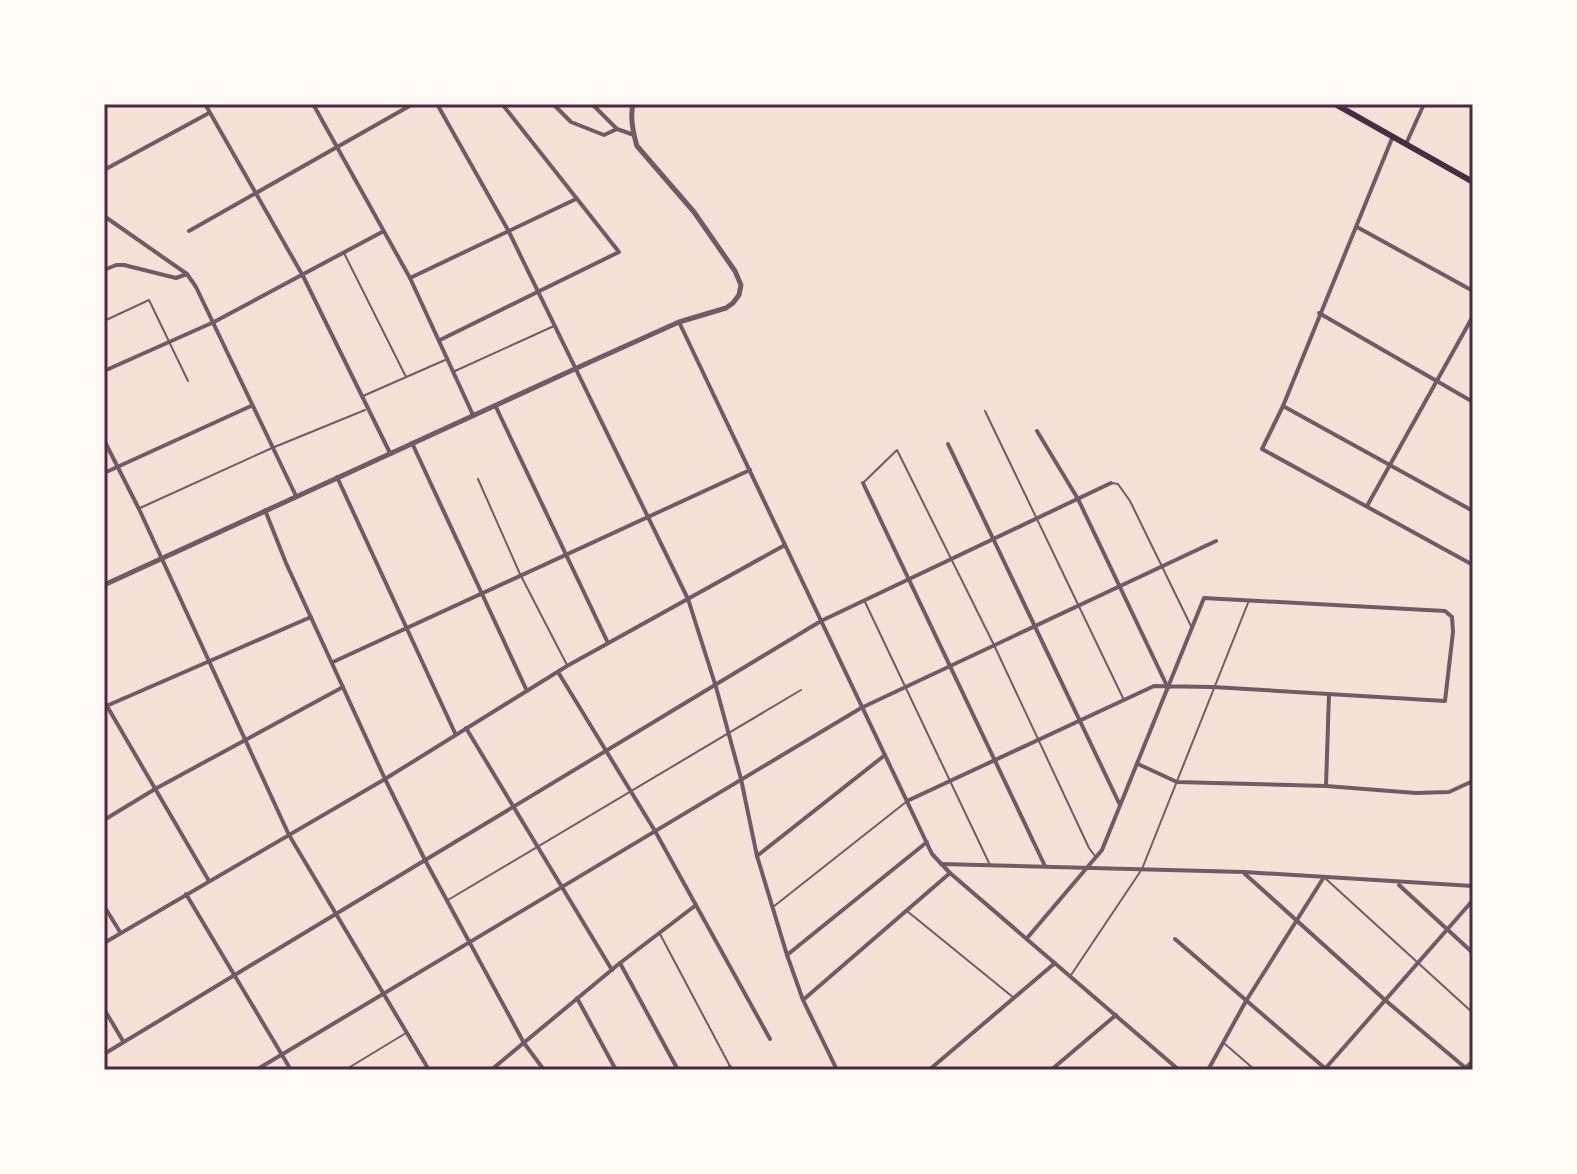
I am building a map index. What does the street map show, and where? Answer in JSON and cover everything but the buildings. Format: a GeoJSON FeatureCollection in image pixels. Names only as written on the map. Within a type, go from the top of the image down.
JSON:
{"type":"FeatureCollection","features":[{"type":"Feature","properties":{"kind":"main road"},"geometry":{"type":"LineString","coordinates":[[1335,104],[1473,182]]}},
{"type":"Feature","properties":{"kind":"street"},"geometry":{"type":"LineString","coordinates":[[205,104],[303,276],[390,453]]}},
{"type":"Feature","properties":{"kind":"street"},"geometry":{"type":"LineString","coordinates":[[313,104],[410,278],[473,415]]}},
{"type":"Feature","properties":{"kind":"street"},"geometry":{"type":"LineString","coordinates":[[189,231],[413,104]]}},
{"type":"Feature","properties":{"kind":"street"},"geometry":{"type":"LineString","coordinates":[[437,104],[508,230],[688,599],[716,687],[741,779],[757,856],[787,955],[803,1000],[837,1070]]}},
{"type":"Feature","properties":{"kind":"street"},"geometry":{"type":"LineString","coordinates":[[440,340],[619,252],[502,104]]}},
{"type":"Feature","properties":{"kind":"street"},"geometry":{"type":"LineString","coordinates":[[553,104],[571,122],[604,135],[617,129]]}},
{"type":"Feature","properties":{"kind":"street"},"geometry":{"type":"LineString","coordinates":[[592,104],[617,129],[634,135]]}},
{"type":"Feature","properties":{"kind":"street"},"geometry":{"type":"LineString","coordinates":[[104,585],[679,322],[726,308],[739,295],[741,285],[735,271],[694,212],[646,158],[634,135],[633,104]]}},
{"type":"Feature","properties":{"kind":"street"},"geometry":{"type":"LineString","coordinates":[[1406,144],[1424,104]]}},
{"type":"Feature","properties":{"kind":"street"},"geometry":{"type":"LineString","coordinates":[[104,170],[209,113]]}},
{"type":"Feature","properties":{"kind":"street"},"geometry":{"type":"LineString","coordinates":[[1393,136],[1283,406],[1262,449],[1473,565]]}},
{"type":"Feature","properties":{"kind":"street"},"geometry":{"type":"LineString","coordinates":[[410,278],[576,199]]}},
{"type":"Feature","properties":{"kind":"street"},"geometry":{"type":"LineString","coordinates":[[104,216],[187,274],[214,322],[296,496]]}},
{"type":"Feature","properties":{"kind":"street"},"geometry":{"type":"LineString","coordinates":[[1357,227],[1473,291]]}},
{"type":"Feature","properties":{"kind":"street"},"geometry":{"type":"LineString","coordinates":[[104,371],[214,322],[382,232]]}},
{"type":"Feature","properties":{"kind":"street"},"geometry":{"type":"LineString","coordinates":[[104,270],[116,265],[176,278],[187,274]]}},
{"type":"Feature","properties":{"kind":"street"},"geometry":{"type":"LineString","coordinates":[[1319,313],[1473,402]]}},
{"type":"Feature","properties":{"kind":"street"},"geometry":{"type":"LineString","coordinates":[[1367,506],[1473,316]]}},
{"type":"Feature","properties":{"kind":"street"},"geometry":{"type":"LineString","coordinates":[[679,322],[861,708],[927,842],[941,864],[1176,1069]]}},
{"type":"Feature","properties":{"kind":"street"},"geometry":{"type":"LineString","coordinates":[[495,405],[608,643]]}},
{"type":"Feature","properties":{"kind":"street"},"geometry":{"type":"LineString","coordinates":[[104,473],[252,406]]}},
{"type":"Feature","properties":{"kind":"street"},"geometry":{"type":"LineString","coordinates":[[1283,406],[1473,511]]}},
{"type":"Feature","properties":{"kind":"street"},"geometry":{"type":"LineString","coordinates":[[1037,431],[1078,499],[1168,688]]}},
{"type":"Feature","properties":{"kind":"street"},"geometry":{"type":"LineString","coordinates":[[104,440],[162,558],[289,835],[429,1070]]}},
{"type":"Feature","properties":{"kind":"street"},"geometry":{"type":"LineString","coordinates":[[412,443],[527,691]]}},
{"type":"Feature","properties":{"kind":"street"},"geometry":{"type":"LineString","coordinates":[[948,444],[1120,804]]}},
{"type":"Feature","properties":{"kind":"street"},"geometry":{"type":"LineString","coordinates":[[333,662],[750,470]]}},
{"type":"Feature","properties":{"kind":"street"},"geometry":{"type":"LineString","coordinates":[[337,477],[455,734]]}},
{"type":"Feature","properties":{"kind":"street"},"geometry":{"type":"LineString","coordinates":[[863,483],[1045,866]]}},
{"type":"Feature","properties":{"kind":"street"},"geometry":{"type":"LineString","coordinates":[[104,1054],[821,621],[1111,483]]}},
{"type":"Feature","properties":{"kind":"street"},"geometry":{"type":"LineString","coordinates":[[265,510],[385,779],[425,860],[524,1043],[544,1070]]}},
{"type":"Feature","properties":{"kind":"street"},"geometry":{"type":"LineString","coordinates":[[256,1070],[861,708],[1216,541]]}},
{"type":"Feature","properties":{"kind":"street"},"geometry":{"type":"LineString","coordinates":[[104,943],[385,779],[567,666],[785,545]]}},
{"type":"Feature","properties":{"kind":"street"},"geometry":{"type":"LineString","coordinates":[[907,801],[1154,686],[1168,688],[1213,687],[1445,701],[1452,617],[1445,611],[1204,598],[1191,627],[1168,688],[1138,764],[1102,850],[1028,937]]}},
{"type":"Feature","properties":{"kind":"street"},"geometry":{"type":"LineString","coordinates":[[209,881],[105,705],[311,617]]}},
{"type":"Feature","properties":{"kind":"street"},"geometry":{"type":"LineString","coordinates":[[558,672],[655,831],[770,1039]]}},
{"type":"Feature","properties":{"kind":"street"},"geometry":{"type":"LineString","coordinates":[[104,820],[343,687]]}},
{"type":"Feature","properties":{"kind":"street"},"geometry":{"type":"LineString","coordinates":[[1326,786],[1329,694]]}},
{"type":"Feature","properties":{"kind":"street"},"geometry":{"type":"LineString","coordinates":[[466,728],[612,970]]}},
{"type":"Feature","properties":{"kind":"street"},"geometry":{"type":"LineString","coordinates":[[757,856],[885,755]]}},
{"type":"Feature","properties":{"kind":"street"},"geometry":{"type":"LineString","coordinates":[[1138,764],[1177,782],[1326,786],[1416,793],[1449,792],[1473,781]]}},
{"type":"Feature","properties":{"kind":"street"},"geometry":{"type":"LineString","coordinates":[[787,955],[927,842]]}},
{"type":"Feature","properties":{"kind":"street"},"geometry":{"type":"LineString","coordinates":[[941,864],[1244,872],[1397,884],[1473,886]]}},
{"type":"Feature","properties":{"kind":"street"},"geometry":{"type":"LineString","coordinates":[[1244,872],[1295,921],[1466,1069],[1473,1061]]}},
{"type":"Feature","properties":{"kind":"street"},"geometry":{"type":"LineString","coordinates":[[803,1000],[950,873]]}},
{"type":"Feature","properties":{"kind":"street"},"geometry":{"type":"LineString","coordinates":[[1208,1070],[1246,1001],[1324,877]]}},
{"type":"Feature","properties":{"kind":"street"},"geometry":{"type":"LineString","coordinates":[[1397,884],[1473,953]]}},
{"type":"Feature","properties":{"kind":"street"},"geometry":{"type":"LineString","coordinates":[[186,894],[291,1070]]}},
{"type":"Feature","properties":{"kind":"street"},"geometry":{"type":"LineString","coordinates":[[1175,939],[1326,1069],[1473,900]]}},
{"type":"Feature","properties":{"kind":"street"},"geometry":{"type":"LineString","coordinates":[[491,1070],[620,963],[696,905]]}},
{"type":"Feature","properties":{"kind":"street"},"geometry":{"type":"LineString","coordinates":[[104,906],[120,932]]}},
{"type":"Feature","properties":{"kind":"street"},"geometry":{"type":"LineString","coordinates":[[929,1070],[1056,962]]}},
{"type":"Feature","properties":{"kind":"street"},"geometry":{"type":"LineString","coordinates":[[620,963],[678,1070]]}},
{"type":"Feature","properties":{"kind":"street"},"geometry":{"type":"LineString","coordinates":[[577,998],[616,1070]]}},
{"type":"Feature","properties":{"kind":"street"},"geometry":{"type":"LineString","coordinates":[[104,1009],[124,1042]]}},
{"type":"Feature","properties":{"kind":"street"},"geometry":{"type":"LineString","coordinates":[[1051,1070],[1116,1015]]}},
{"type":"Feature","properties":{"kind":"lane"},"geometry":{"type":"LineString","coordinates":[[344,253],[406,377]]}},
{"type":"Feature","properties":{"kind":"lane"},"geometry":{"type":"LineString","coordinates":[[104,321],[149,300],[188,381]]}},
{"type":"Feature","properties":{"kind":"lane"},"geometry":{"type":"LineString","coordinates":[[454,371],[554,326]]}},
{"type":"Feature","properties":{"kind":"lane"},"geometry":{"type":"LineString","coordinates":[[362,396],[448,358]]}},
{"type":"Feature","properties":{"kind":"lane"},"geometry":{"type":"LineString","coordinates":[[139,509],[272,448],[368,409]]}},
{"type":"Feature","properties":{"kind":"lane"},"geometry":{"type":"LineString","coordinates":[[985,411],[1124,701]]}},
{"type":"Feature","properties":{"kind":"lane"},"geometry":{"type":"LineString","coordinates":[[863,483],[897,450],[1096,857]]}},
{"type":"Feature","properties":{"kind":"lane"},"geometry":{"type":"LineString","coordinates":[[478,479],[520,574],[567,666]]}},
{"type":"Feature","properties":{"kind":"lane"},"geometry":{"type":"LineString","coordinates":[[1111,483],[1122,488],[1191,627]]}},
{"type":"Feature","properties":{"kind":"lane"},"geometry":{"type":"LineString","coordinates":[[864,601],[990,865]]}},
{"type":"Feature","properties":{"kind":"lane"},"geometry":{"type":"LineString","coordinates":[[1071,976],[1142,869],[1249,601]]}},
{"type":"Feature","properties":{"kind":"lane"},"geometry":{"type":"LineString","coordinates":[[448,901],[801,690]]}},
{"type":"Feature","properties":{"kind":"lane"},"geometry":{"type":"LineString","coordinates":[[772,907],[907,801]]}},
{"type":"Feature","properties":{"kind":"lane"},"geometry":{"type":"LineString","coordinates":[[1324,877],[1473,1013]]}},
{"type":"Feature","properties":{"kind":"lane"},"geometry":{"type":"LineString","coordinates":[[907,911],[1015,998]]}},
{"type":"Feature","properties":{"kind":"lane"},"geometry":{"type":"LineString","coordinates":[[660,933],[730,1069]]}},
{"type":"Feature","properties":{"kind":"lane"},"geometry":{"type":"LineString","coordinates":[[345,1070],[407,1032]]}},
{"type":"Feature","properties":{"kind":"lane"},"geometry":{"type":"LineString","coordinates":[[1224,1044],[1255,1070]]}}]}
